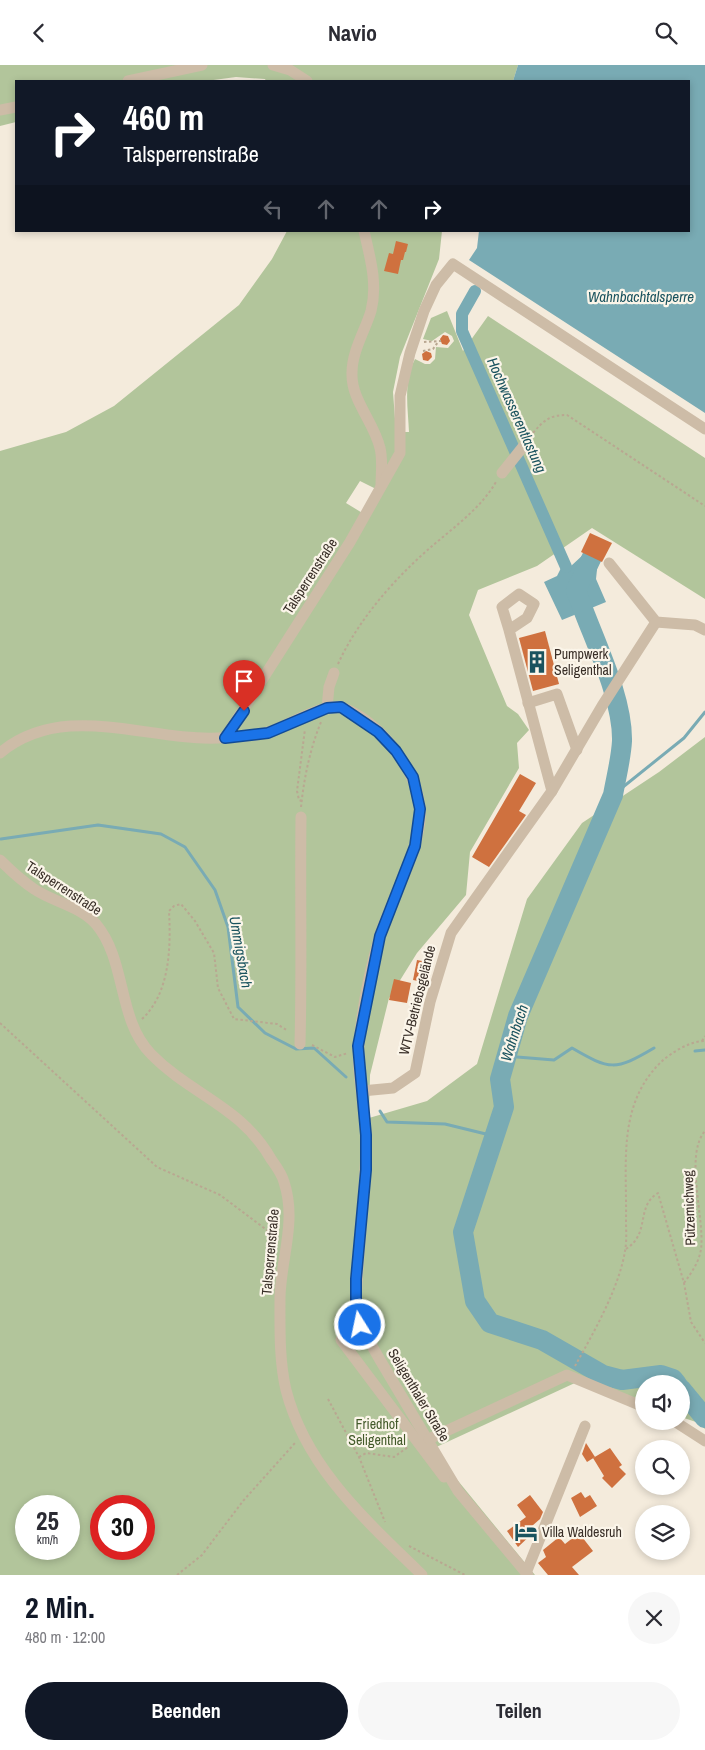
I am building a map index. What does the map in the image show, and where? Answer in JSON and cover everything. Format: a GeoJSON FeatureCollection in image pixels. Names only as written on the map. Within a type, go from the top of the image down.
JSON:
{"type":"FeatureCollection","features":[{"type":"Feature","properties":{"kind":"street"},"geometry":{"type":"LineString","coordinates":[[133,80],[202,65]]}},
{"type":"Feature","properties":{"kind":"street"},"geometry":{"type":"LineString","coordinates":[[273,65],[290,70],[305,80]]}},
{"type":"Feature","properties":{"kind":"street"},"geometry":{"type":"LineString","coordinates":[[0,110],[15,107]]}},
{"type":"Feature","properties":{"kind":"street"},"geometry":{"type":"LineString","coordinates":[[364,232],[372,267],[373,288],[371,310],[357,349],[352,372],[353,389],[371,422],[381,449],[380,488]]}},
{"type":"Feature","properties":{"kind":"street","name":"Talsperrenstraße"},"geometry":{"type":"LineString","coordinates":[[225,738],[350,542],[400,453],[400,396],[411,351],[436,285],[453,264],[705,429]]}},
{"type":"Feature","properties":{"kind":"street"},"geometry":{"type":"LineString","coordinates":[[502,473],[526,443]]}},
{"type":"Feature","properties":{"kind":"street"},"geometry":{"type":"LineString","coordinates":[[609,563],[656,622],[695,625],[705,630]]}},
{"type":"Feature","properties":{"kind":"street","name":"WTV-Betriebsgelände"},"geometry":{"type":"LineString","coordinates":[[362,1091],[393,1088],[415,1073],[430,1002],[451,933],[552,791],[602,706],[656,622]]}},
{"type":"Feature","properties":{"kind":"street"},"geometry":{"type":"LineString","coordinates":[[508,630],[552,791]]}},
{"type":"Feature","properties":{"kind":"street"},"geometry":{"type":"LineString","coordinates":[[0,753],[10,745],[39,730],[64,726],[114,727],[201,739],[268,733],[327,708],[329,687],[334,673]]}},
{"type":"Feature","properties":{"kind":"street"},"geometry":{"type":"LineString","coordinates":[[528,703],[557,695],[577,750]]}},
{"type":"Feature","properties":{"kind":"street","name":"Seligenthaler Straße"},"geometry":{"type":"LineString","coordinates":[[327,708],[341,707],[356,715],[378,732],[396,751],[413,777],[420,809],[415,846],[380,936],[358,1046],[366,1135],[366,1170],[356,1309],[360,1325],[458,1491],[527,1574]]}},
{"type":"Feature","properties":{"kind":"street"},"geometry":{"type":"LineString","coordinates":[[300,817],[300,912],[304,1044]]}},
{"type":"Feature","properties":{"kind":"street","name":"Talsperrenstraße"},"geometry":{"type":"LineString","coordinates":[[0,860],[35,890],[68,905],[94,922],[107,942],[116,964],[134,1027],[151,1054],[174,1074],[238,1117],[263,1145],[284,1180],[291,1211],[280,1293],[280,1344],[286,1390],[302,1434],[325,1472],[352,1507],[422,1575]]}},
{"type":"Feature","properties":{"kind":"street"},"geometry":{"type":"LineString","coordinates":[[341,1340],[438,1471],[458,1491]]}},
{"type":"Feature","properties":{"kind":"street"},"geometry":{"type":"LineString","coordinates":[[428,1439],[567,1375],[635,1403]]}},
{"type":"Feature","properties":{"kind":"street"},"geometry":{"type":"LineString","coordinates":[[527,1574],[586,1425]]}},
{"type":"Feature","properties":{"kind":"street"},"geometry":{"type":"LineString","coordinates":[[688,1430],[705,1441]]}},
{"type":"Feature","properties":{"kind":"path"},"geometry":{"type":"LineString","coordinates":[[411,351],[434,349],[439,341],[428,343],[415,339]]}},
{"type":"Feature","properties":{"kind":"path"},"geometry":{"type":"LineString","coordinates":[[526,443],[543,421],[552,415],[567,415],[705,506]]}},
{"type":"Feature","properties":{"kind":"path"},"geometry":{"type":"LineString","coordinates":[[334,673],[344,652],[371,610],[396,581],[492,490],[502,473]]}},
{"type":"Feature","properties":{"kind":"path"},"geometry":{"type":"LineString","coordinates":[[300,817],[303,787],[314,740],[327,708]]}},
{"type":"Feature","properties":{"kind":"path"},"geometry":{"type":"LineString","coordinates":[[302,801],[299,799],[297,791],[307,716]]}},
{"type":"Feature","properties":{"kind":"path"},"geometry":{"type":"LineString","coordinates":[[134,1027],[150,1012],[159,995],[166,975],[170,930],[169,911],[174,905],[181,904],[195,921],[214,953],[218,988],[234,1019],[276,1024],[290,1032]]}},
{"type":"Feature","properties":{"kind":"path"},"geometry":{"type":"LineString","coordinates":[[0,1023],[157,1167],[220,1195],[287,1245]]}},
{"type":"Feature","properties":{"kind":"path"},"geometry":{"type":"LineString","coordinates":[[573,1369],[584,1350],[620,1272],[626,1249],[627,1129],[631,1109],[648,1075],[668,1056],[703,1041],[705,1036]]}},
{"type":"Feature","properties":{"kind":"path"},"geometry":{"type":"LineString","coordinates":[[304,1044],[334,1057],[348,1054],[358,1046]]}},
{"type":"Feature","properties":{"kind":"path","name":"Pützemichweg"},"geometry":{"type":"LineString","coordinates":[[684,1283],[695,1269],[702,1248],[696,1182],[698,1138],[705,1131]]}},
{"type":"Feature","properties":{"kind":"path"},"geometry":{"type":"LineString","coordinates":[[626,1249],[634,1244],[642,1229],[643,1216],[650,1198],[658,1193],[684,1283],[691,1322],[705,1343]]}},
{"type":"Feature","properties":{"kind":"path"},"geometry":{"type":"LineString","coordinates":[[328,1399],[359,1457],[392,1538],[386,1539]]}},
{"type":"Feature","properties":{"kind":"path"},"geometry":{"type":"LineString","coordinates":[[177,1575],[202,1555],[243,1501],[302,1434]]}},
{"type":"Feature","properties":{"kind":"path"},"geometry":{"type":"LineString","coordinates":[[359,1457],[366,1453],[394,1457],[409,1447]]}},
{"type":"Feature","properties":{"kind":"path"},"geometry":{"type":"LineString","coordinates":[[408,1546],[465,1575]]}},
{"type":"Feature","properties":{"kind":"green space"},"geometry":{"type":"Polygon","coordinates":[[[0,65],[518,65],[513,80],[266,80],[236,77],[214,80],[15,80],[15,122],[0,126],[0,65]]]}},
{"type":"Feature","properties":{"kind":"green space","name":"Friedhof Seligenthal"},"geometry":{"type":"Polygon","coordinates":[[[286,232],[442,232],[439,259],[400,357],[393,392],[396,432],[409,432],[408,386],[411,368],[415,359],[425,364],[430,364],[435,359],[436,347],[448,348],[454,341],[452,336],[445,332],[432,341],[423,339],[431,318],[447,311],[463,351],[488,316],[705,458],[705,599],[592,528],[537,566],[478,590],[469,615],[507,706],[518,714],[529,730],[517,743],[519,768],[470,852],[466,895],[417,953],[389,998],[370,1075],[369,1118],[427,1101],[477,1064],[527,899],[582,823],[659,772],[705,737],[705,1429],[699,1423],[690,1420],[690,1375],[635,1375],[635,1401],[577,1382],[432,1449],[535,1575],[0,1575],[0,451],[66,432],[114,406],[239,305],[272,259],[286,232]],[[360,481],[346,503],[364,514],[378,490],[360,481]]]}},
{"type":"Feature","properties":{"kind":"water","name":"Wahnbachtalsperre"},"geometry":{"type":"Polygon","coordinates":[[[518,65],[705,65],[705,413],[469,260],[477,248],[479,232],[690,232],[690,80],[513,80],[518,65]]]}},
{"type":"Feature","properties":{"kind":"water"},"geometry":{"type":"Polygon","coordinates":[[[564,551],[571,566],[584,554],[598,560],[596,579],[606,602],[562,620],[544,582],[557,576],[561,568],[555,555],[564,551]]]}},
{"type":"Feature","properties":{"kind":"building"},"geometry":{"type":"Polygon","coordinates":[[[396,241],[408,244],[403,260],[401,260],[398,274],[384,271],[389,253],[393,254],[396,241]]]}},
{"type":"Feature","properties":{"kind":"building"},"geometry":{"type":"Polygon","coordinates":[[[443,335],[448,336],[450,341],[447,345],[442,344],[440,339],[443,335]]]}},
{"type":"Feature","properties":{"kind":"building"},"geometry":{"type":"Polygon","coordinates":[[[426,351],[431,353],[432,357],[428,361],[423,360],[422,354],[426,351]]]}},
{"type":"Feature","properties":{"kind":"building"},"geometry":{"type":"Polygon","coordinates":[[[590,533],[612,543],[602,562],[581,552],[590,533]]]}},
{"type":"Feature","properties":{"kind":"building","name":"Pumpwerk Seligenthal"},"geometry":{"type":"Polygon","coordinates":[[[545,631],[559,684],[533,691],[519,638],[545,631]]]}},
{"type":"Feature","properties":{"kind":"building"},"geometry":{"type":"Polygon","coordinates":[[[520,774],[536,783],[519,811],[526,815],[489,867],[472,857],[520,774]]]}},
{"type":"Feature","properties":{"kind":"building"},"geometry":{"type":"Polygon","coordinates":[[[417,960],[427,962],[423,982],[413,980],[417,960]]]}},
{"type":"Feature","properties":{"kind":"building"},"geometry":{"type":"Polygon","coordinates":[[[394,979],[411,983],[407,1003],[389,1000],[394,979]]]}},
{"type":"Feature","properties":{"kind":"building"},"geometry":{"type":"Polygon","coordinates":[[[586,1443],[595,1457],[587,1462],[582,1454],[586,1443]]]}},
{"type":"Feature","properties":{"kind":"building"},"geometry":{"type":"Polygon","coordinates":[[[610,1448],[622,1465],[619,1467],[626,1474],[612,1488],[602,1478],[604,1476],[593,1458],[610,1448]]]}},
{"type":"Feature","properties":{"kind":"building"},"geometry":{"type":"Polygon","coordinates":[[[581,1492],[585,1498],[590,1495],[597,1506],[580,1517],[571,1498],[581,1492]]]}},
{"type":"Feature","properties":{"kind":"building","name":"Villa Waldesruh"},"geometry":{"type":"Polygon","coordinates":[[[530,1495],[543,1512],[540,1519],[532,1526],[534,1532],[518,1547],[507,1531],[526,1517],[517,1505],[530,1495]]]}},
{"type":"Feature","properties":{"kind":"building"},"geometry":{"type":"Polygon","coordinates":[[[579,1533],[593,1551],[572,1567],[579,1575],[548,1575],[538,1563],[546,1557],[543,1550],[559,1537],[565,1544],[579,1533]]]}},
{"type":"Feature","properties":{"kind":"waterway","name":"Hochwasserentlastung"},"geometry":{"type":"LineString","coordinates":[[475,291],[462,314],[462,331],[566,567]]}},
{"type":"Feature","properties":{"kind":"waterway","name":"Wahnbach"},"geometry":{"type":"LineString","coordinates":[[592,557],[576,590],[612,685],[621,723],[621,755],[613,795],[518,1016],[500,1079],[504,1107],[463,1232],[475,1301],[490,1323],[542,1340],[603,1375],[622,1380],[635,1378]]}},
{"type":"Feature","properties":{"kind":"waterway"},"geometry":{"type":"LineString","coordinates":[[613,795],[684,738],[705,712]]}},
{"type":"Feature","properties":{"kind":"waterway","name":"Ummigsbach"},"geometry":{"type":"LineString","coordinates":[[1,839],[98,825],[161,834],[185,847],[215,890],[228,927],[238,1007],[265,1033],[296,1049],[314,1048],[346,1077]]}},
{"type":"Feature","properties":{"kind":"waterway"},"geometry":{"type":"LineString","coordinates":[[505,1056],[554,1060],[572,1048],[595,1061],[613,1065],[630,1061],[654,1048]]}},
{"type":"Feature","properties":{"kind":"waterway"},"geometry":{"type":"LineString","coordinates":[[695,1051],[705,1050]]}},
{"type":"Feature","properties":{"kind":"waterway","name":"Ummigsbach"},"geometry":{"type":"LineString","coordinates":[[380,1111],[387,1122],[445,1124],[494,1136]]}},
{"type":"Feature","properties":{"kind":"waterway","name":"Wahnbach"},"geometry":{"type":"LineString","coordinates":[[690,1400],[705,1418]]}},
{"type":"Feature","properties":{"kind":"place","name":"Pumpwerk Seligenthal"},"geometry":{"type":"Point","coordinates":[537,662]}},
{"type":"Feature","properties":{"kind":"place","name":"Villa Waldesruh"},"geometry":{"type":"Point","coordinates":[526,1532]}},
{"type":"Feature","properties":{"kind":"route"},"geometry":{"type":"LineString","coordinates":[[244,711],[225,738],[268,733],[327,708],[341,707],[356,715],[378,732],[405,763],[413,777],[420,809],[415,846],[380,936],[358,1046],[366,1135],[366,1170],[356,1279],[356,1309],[360,1325]]}}]}
